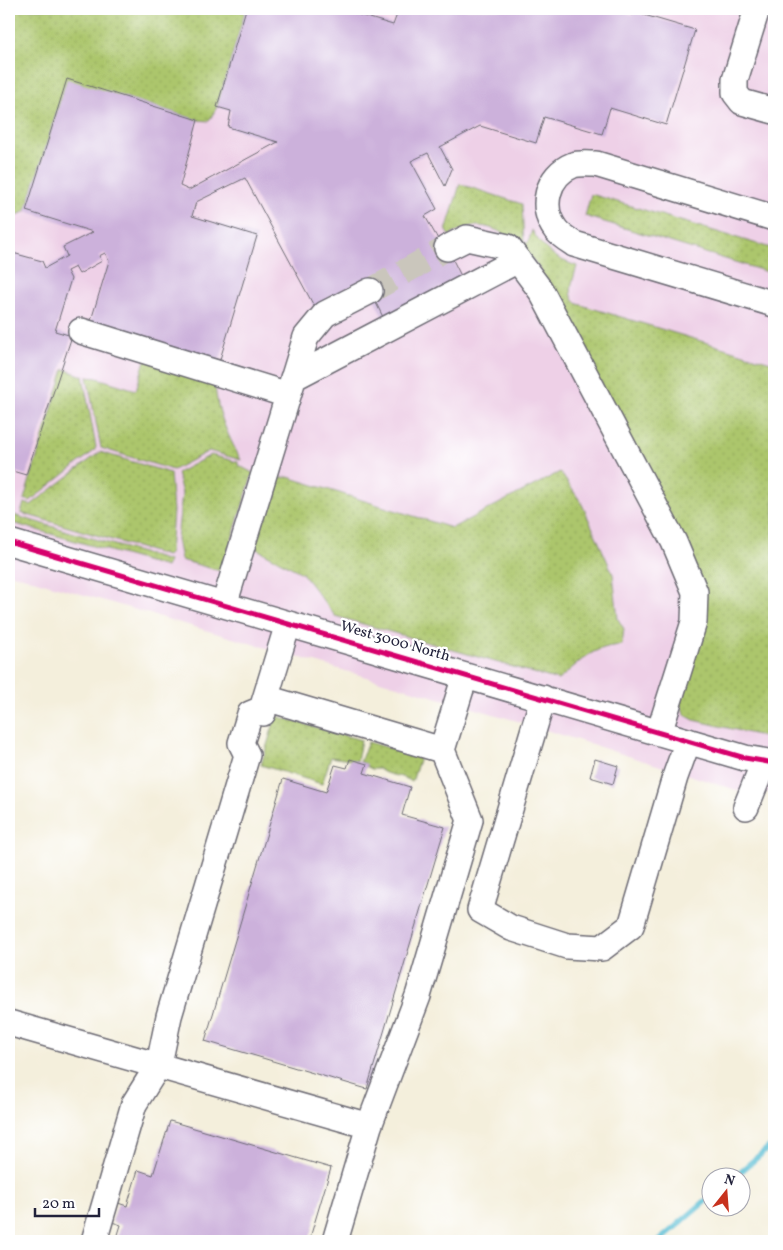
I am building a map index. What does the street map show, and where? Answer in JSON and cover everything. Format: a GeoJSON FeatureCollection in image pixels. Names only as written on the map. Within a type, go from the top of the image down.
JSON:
{"type":"FeatureCollection","features":[{"type":"Feature","properties":{"kind":"street"},"geometry":{"type":"LineString","coordinates":[[758,9],[735,80],[734,93],[742,102],[774,111]]}},
{"type":"Feature","properties":{"kind":"street"},"geometry":{"type":"LineString","coordinates":[[774,218],[596,164],[574,165],[556,176],[548,194],[547,214],[556,230],[574,244],[774,304]]}},
{"type":"Feature","properties":{"kind":"street"},"geometry":{"type":"LineString","coordinates":[[447,248],[467,238],[508,247],[541,292],[674,542],[695,592],[694,622],[659,733]]}},
{"type":"Feature","properties":{"kind":"street"},"geometry":{"type":"LineString","coordinates":[[81,331],[291,386],[518,260]]}},
{"type":"Feature","properties":{"kind":"street"},"geometry":{"type":"LineString","coordinates":[[224,605],[306,337],[325,314],[370,291]]}},
{"type":"Feature","properties":{"kind":"street","name":"West 3000 North"},"geometry":{"type":"LineString","coordinates":[[9,542],[659,733],[769,762]]}},
{"type":"Feature","properties":{"kind":"street"},"geometry":{"type":"LineString","coordinates":[[94,1241],[134,1104],[159,1064],[169,1016],[247,755],[241,743],[250,714],[264,704],[288,624]]}},
{"type":"Feature","properties":{"kind":"street"},"geometry":{"type":"LineString","coordinates":[[335,1241],[369,1126],[418,996],[470,820],[442,750],[466,676]]}},
{"type":"Feature","properties":{"kind":"street"},"geometry":{"type":"LineString","coordinates":[[543,698],[480,910],[511,928],[567,946],[602,948],[631,926],[675,777],[688,741]]}},
{"type":"Feature","properties":{"kind":"street"},"geometry":{"type":"LineString","coordinates":[[264,704],[442,750]]}},
{"type":"Feature","properties":{"kind":"street"},"geometry":{"type":"LineString","coordinates":[[746,807],[769,762]]}},
{"type":"Feature","properties":{"kind":"street"},"geometry":{"type":"LineString","coordinates":[[9,1023],[159,1064],[369,1126]]}},
{"type":"Feature","properties":{"kind":"shaded area"},"geometry":{"type":"Polygon","coordinates":[[[9,9],[774,9],[774,792],[749,794],[514,720],[9,573],[9,9]]]}},
{"type":"Feature","properties":{"kind":"green space"},"geometry":{"type":"Polygon","coordinates":[[[14,9],[246,9],[217,107],[209,121],[198,120],[67,80],[26,211],[9,219],[9,11],[14,9]]]}},
{"type":"Feature","properties":{"kind":"green space"},"geometry":{"type":"Polygon","coordinates":[[[460,184],[522,204],[524,243],[528,243],[532,230],[551,253],[577,266],[571,291],[574,300],[578,304],[774,363],[774,739],[694,720],[685,715],[680,704],[703,622],[535,262],[513,240],[494,229],[474,226],[449,236],[446,231],[460,184]]]}},
{"type":"Feature","properties":{"kind":"green space"},"geometry":{"type":"Polygon","coordinates":[[[591,194],[774,249],[774,274],[585,216],[591,194]]]}},
{"type":"Feature","properties":{"kind":"green space"},"geometry":{"type":"Polygon","coordinates":[[[146,357],[215,379],[217,400],[223,421],[241,460],[209,451],[173,470],[101,448],[87,377],[97,378],[136,390],[146,357]]]}},
{"type":"Feature","properties":{"kind":"green space"},"geometry":{"type":"Polygon","coordinates":[[[64,369],[83,376],[96,447],[94,451],[30,501],[24,499],[64,369]]]}},
{"type":"Feature","properties":{"kind":"green space"},"geometry":{"type":"Polygon","coordinates":[[[100,452],[170,473],[173,511],[170,553],[167,556],[21,513],[24,503],[31,505],[100,452]]]}},
{"type":"Feature","properties":{"kind":"green space"},"geometry":{"type":"Polygon","coordinates":[[[211,455],[238,462],[238,465],[253,473],[223,567],[220,571],[181,560],[177,539],[182,494],[177,473],[211,455]]]}},
{"type":"Feature","properties":{"kind":"green space"},"geometry":{"type":"Polygon","coordinates":[[[560,472],[581,502],[613,574],[618,619],[624,629],[622,645],[611,646],[593,652],[558,680],[335,616],[302,573],[249,545],[268,479],[288,477],[452,528],[560,472]]]}},
{"type":"Feature","properties":{"kind":"green space"},"geometry":{"type":"Polygon","coordinates":[[[10,514],[169,561],[166,567],[9,522],[10,514]]]}},
{"type":"Feature","properties":{"kind":"green space"},"geometry":{"type":"Polygon","coordinates":[[[276,716],[361,740],[357,761],[331,757],[322,784],[261,765],[276,716]]]}},
{"type":"Feature","properties":{"kind":"green space"},"geometry":{"type":"Polygon","coordinates":[[[368,742],[418,756],[419,760],[412,782],[379,769],[372,769],[360,762],[368,742]]]}},
{"type":"Feature","properties":{"kind":"building"},"geometry":{"type":"Polygon","coordinates":[[[246,9],[340,9],[393,25],[399,9],[614,9],[633,15],[634,12],[695,30],[666,125],[610,108],[602,134],[544,117],[536,143],[480,126],[440,147],[452,169],[445,186],[428,153],[411,161],[437,209],[425,216],[439,241],[447,248],[461,276],[384,319],[364,279],[314,306],[245,178],[196,202],[192,216],[257,236],[218,366],[89,327],[109,261],[105,253],[99,256],[102,261],[79,274],[75,267],[67,271],[71,279],[55,331],[72,336],[26,475],[9,470],[9,252],[42,261],[45,268],[67,256],[63,247],[93,232],[26,211],[67,79],[198,120],[180,186],[189,190],[278,142],[228,127],[231,111],[217,107],[246,9]]]}},
{"type":"Feature","properties":{"kind":"building"},"geometry":{"type":"Polygon","coordinates":[[[350,759],[367,764],[364,773],[410,787],[402,815],[445,827],[367,1089],[205,1041],[283,779],[326,792],[335,765],[347,768],[350,759]]]}},
{"type":"Feature","properties":{"kind":"building"},"geometry":{"type":"Polygon","coordinates":[[[595,759],[618,766],[613,784],[590,777],[595,759]]]}},
{"type":"Feature","properties":{"kind":"building"},"geometry":{"type":"Polygon","coordinates":[[[170,1121],[331,1168],[309,1241],[116,1241],[121,1225],[112,1222],[118,1203],[127,1206],[138,1170],[153,1175],[170,1121]]]}},
{"type":"Feature","properties":{"kind":"waterway"},"geometry":{"type":"LineString","coordinates":[[745,1168],[774,1143]]}},
{"type":"Feature","properties":{"kind":"waterway"},"geometry":{"type":"LineString","coordinates":[[659,1241],[700,1206]]}},
{"type":"Feature","properties":{"kind":"tunnel"},"geometry":{"type":"LineString","coordinates":[[370,291],[447,248]]}},
{"type":"Feature","properties":{"kind":"cycle path"},"geometry":{"type":"LineString","coordinates":[[9,542],[745,758],[774,763]]}}]}
